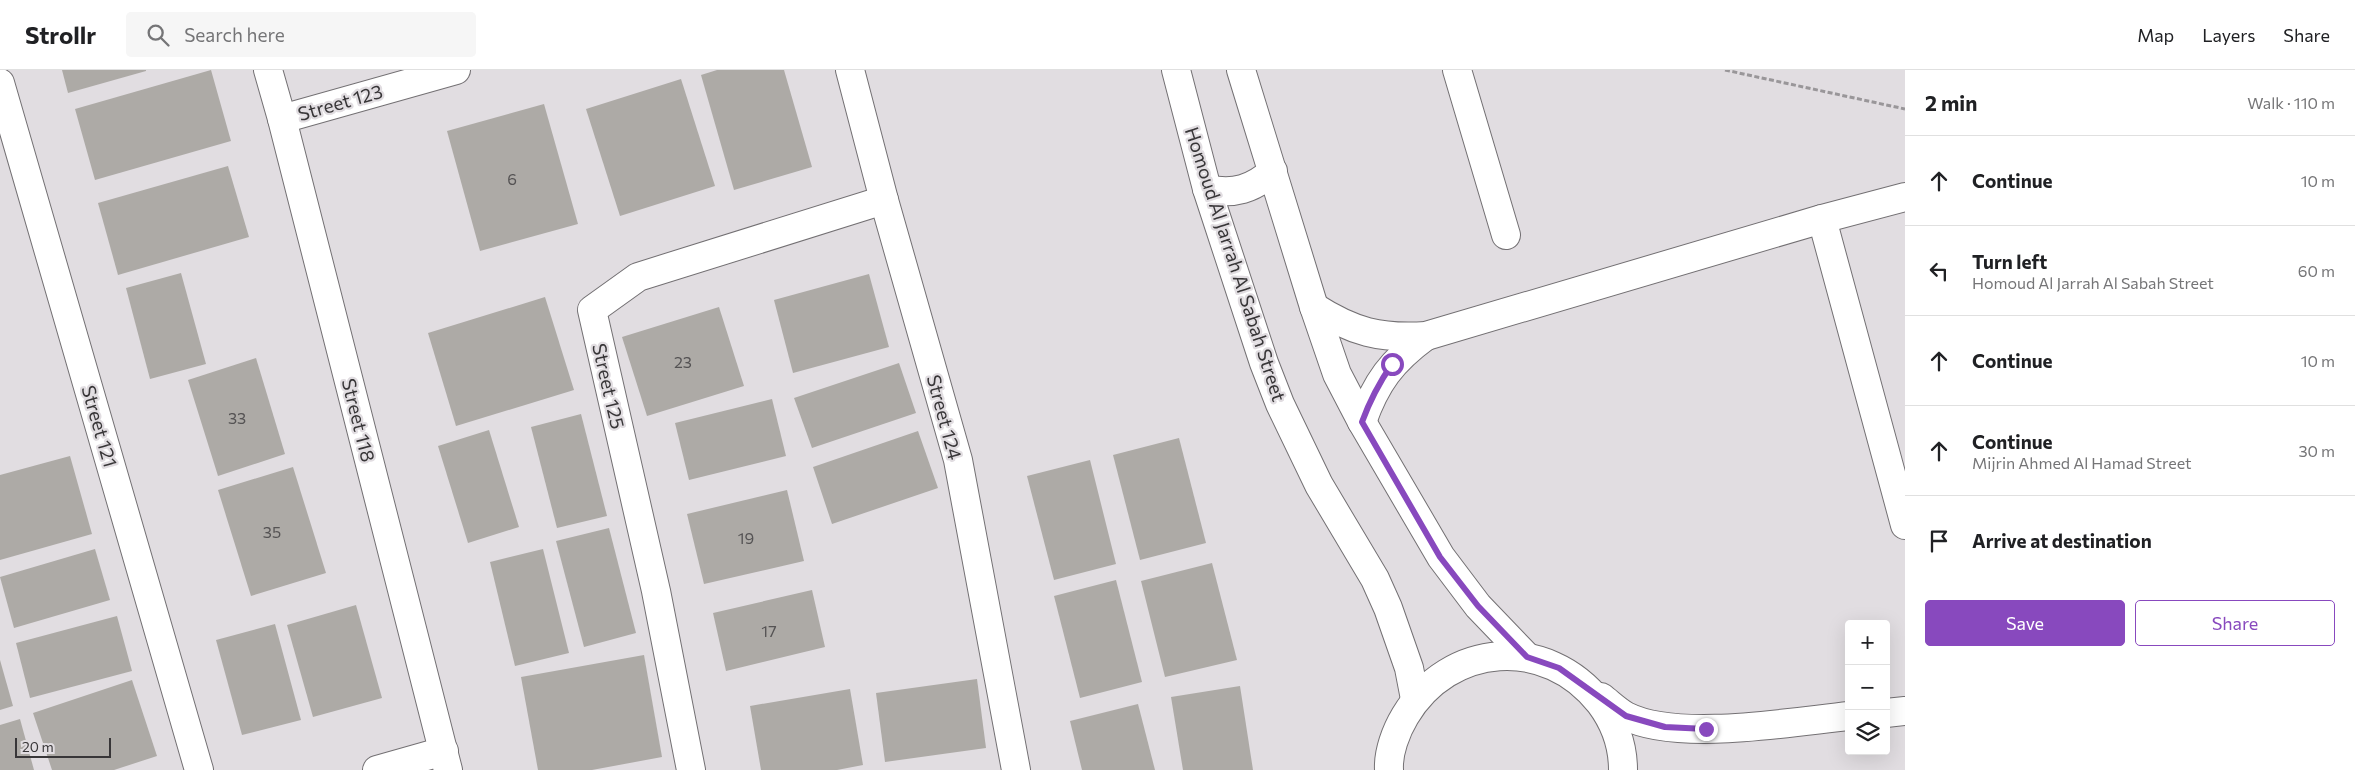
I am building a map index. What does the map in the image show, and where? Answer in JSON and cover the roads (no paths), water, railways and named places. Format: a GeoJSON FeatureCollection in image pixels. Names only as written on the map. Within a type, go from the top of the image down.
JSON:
{"type":"FeatureCollection","features":[{"type":"Feature","properties":{"kind":"street","name":"Street 118"},"geometry":{"type":"LineString","coordinates":[[268,70],[446,761]]}},
{"type":"Feature","properties":{"kind":"street","name":"Street 123"},"geometry":{"type":"LineString","coordinates":[[282,119],[456,70]]}},
{"type":"Feature","properties":{"kind":"street","name":"Street 124"},"geometry":{"type":"LineString","coordinates":[[850,70],[884,200],[958,460],[1016,770]]}},
{"type":"Feature","properties":{"kind":"street","name":"Homoud Al Jarrah Al Sabah Street"},"geometry":{"type":"LineString","coordinates":[[1176,70],[1208,189],[1250,321],[1280,404],[1319,486],[1381,594],[1399,637],[1415,699]]}},
{"type":"Feature","properties":{"kind":"street"},"geometry":{"type":"LineString","coordinates":[[1242,70],[1314,308],[1337,374],[1362,422],[1440,557],[1478,606],[1527,657]]}},
{"type":"Feature","properties":{"kind":"street"},"geometry":{"type":"LineString","coordinates":[[1457,70],[1506,235]]}},
{"type":"Feature","properties":{"kind":"street","name":"Street 121"},"geometry":{"type":"LineString","coordinates":[[0,83],[199,770]]}},
{"type":"Feature","properties":{"kind":"street"},"geometry":{"type":"LineString","coordinates":[[1208,189],[1222,192],[1250,188],[1273,171]]}},
{"type":"Feature","properties":{"kind":"street"},"geometry":{"type":"LineString","coordinates":[[1314,308],[1339,323],[1367,334],[1396,338],[1426,336],[1822,219],[1905,197]]}},
{"type":"Feature","properties":{"kind":"street","name":"Street 125"},"geometry":{"type":"LineString","coordinates":[[691,770],[656,591],[592,310],[638,277],[884,200]]}},
{"type":"Feature","properties":{"kind":"street"},"geometry":{"type":"LineString","coordinates":[[1822,219],[1905,525]]}},
{"type":"Feature","properties":{"kind":"street"},"geometry":{"type":"LineString","coordinates":[[1362,422],[1369,401],[1379,382],[1392,364],[1426,336]]}},
{"type":"Feature","properties":{"kind":"street"},"geometry":{"type":"LineString","coordinates":[[1390,770],[1397,730],[1415,699],[1438,678],[1466,663],[1496,656],[1527,657],[1559,668],[1626,716],[1665,727],[1706,729],[1845,716]]}},
{"type":"Feature","properties":{"kind":"street"},"geometry":{"type":"LineString","coordinates":[[1587,687],[1611,717],[1623,753],[1623,770]]}},
{"type":"Feature","properties":{"kind":"street"},"geometry":{"type":"LineString","coordinates":[[1890,713],[1905,711]]}},
{"type":"Feature","properties":{"kind":"street"},"geometry":{"type":"LineString","coordinates":[[377,770],[446,761]]}}]}
